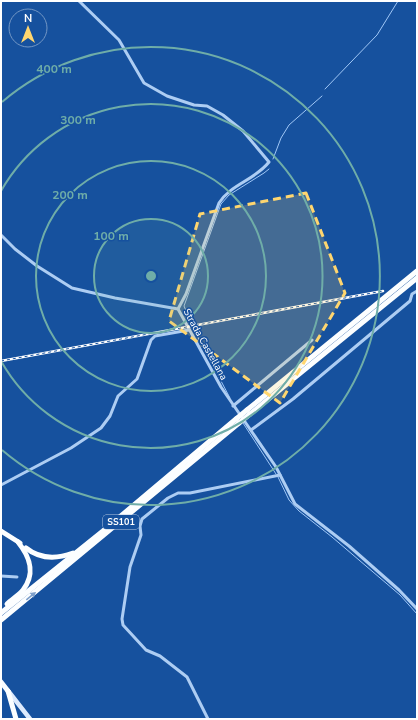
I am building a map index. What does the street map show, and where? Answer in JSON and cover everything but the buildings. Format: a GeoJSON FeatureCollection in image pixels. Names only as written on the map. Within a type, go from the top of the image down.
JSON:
{"type":"FeatureCollection","features":[{"type":"Feature","properties":{"kind":"highway","name":"SS101"},"geometry":{"type":"LineString","coordinates":[[1,620],[417,271]]}},
{"type":"Feature","properties":{"kind":"highway","name":"SS101"},"geometry":{"type":"LineString","coordinates":[[248,412],[417,278]]}},
{"type":"Feature","properties":{"kind":"highway","name":"SS101"},"geometry":{"type":"LineString","coordinates":[[1,612],[238,421]]}},
{"type":"Feature","properties":{"kind":"highway"},"geometry":{"type":"LineString","coordinates":[[1,531],[30,552],[47,557],[58,557],[76,552]]}},
{"type":"Feature","properties":{"kind":"highway"},"geometry":{"type":"LineString","coordinates":[[1,612],[22,590],[28,581],[31,571],[27,552],[18,542]]}},
{"type":"Feature","properties":{"kind":"highway"},"geometry":{"type":"LineString","coordinates":[[8,691],[16,719]]}},
{"type":"Feature","properties":{"kind":"main road"},"geometry":{"type":"LineString","coordinates":[[1,682],[30,719]]}},
{"type":"Feature","properties":{"kind":"street"},"geometry":{"type":"LineString","coordinates":[[79,1],[119,40],[144,83],[167,96],[194,105],[207,106],[223,115],[243,132],[269,162],[250,178],[225,194],[219,203],[186,294],[178,309]]}},
{"type":"Feature","properties":{"kind":"street","name":"Strada Castellana"},"geometry":{"type":"LineString","coordinates":[[1,235],[15,249],[37,266],[72,288],[115,298],[178,309],[233,406],[251,430],[280,476],[295,504],[349,546],[399,590],[417,609]]}},
{"type":"Feature","properties":{"kind":"street"},"geometry":{"type":"LineString","coordinates":[[251,430],[293,399],[336,364],[410,301],[412,294],[417,291]]}},
{"type":"Feature","properties":{"kind":"street"},"geometry":{"type":"LineString","coordinates":[[1,485],[71,448],[101,428],[110,416],[118,396],[137,379],[151,340],[155,336],[190,330]]}},
{"type":"Feature","properties":{"kind":"street"},"geometry":{"type":"LineString","coordinates":[[233,406],[312,340]]}},
{"type":"Feature","properties":{"kind":"street"},"geometry":{"type":"LineString","coordinates":[[208,719],[187,677],[160,656],[146,650],[123,625],[122,608],[130,567],[141,535],[140,526],[142,520],[168,498],[178,493],[190,493],[280,476]]}},
{"type":"Feature","properties":{"kind":"street"},"geometry":{"type":"LineString","coordinates":[[1,576],[17,577]]}},
{"type":"Feature","properties":{"kind":"highlighted area"},"geometry":{"type":"Polygon","coordinates":[[[306,193],[345,293],[280,403],[169,321],[200,214],[306,193]]]}},
{"type":"Feature","properties":{"kind":"waterway"},"geometry":{"type":"LineString","coordinates":[[325,89],[377,35],[398,1]]}},
{"type":"Feature","properties":{"kind":"waterway"},"geometry":{"type":"LineString","coordinates":[[273,159],[281,138],[289,125],[322,96]]}},
{"type":"Feature","properties":{"kind":"waterway"},"geometry":{"type":"LineString","coordinates":[[230,398],[193,328],[184,306],[221,204],[229,195],[269,169]]}},
{"type":"Feature","properties":{"kind":"waterway"},"geometry":{"type":"LineString","coordinates":[[243,423],[276,474]]}},
{"type":"Feature","properties":{"kind":"waterway"},"geometry":{"type":"LineString","coordinates":[[278,477],[289,500],[299,511],[400,595],[417,614]]}},
{"type":"Feature","properties":{"kind":"railway"},"geometry":{"type":"LineString","coordinates":[[1,361],[383,291]]}}]}
